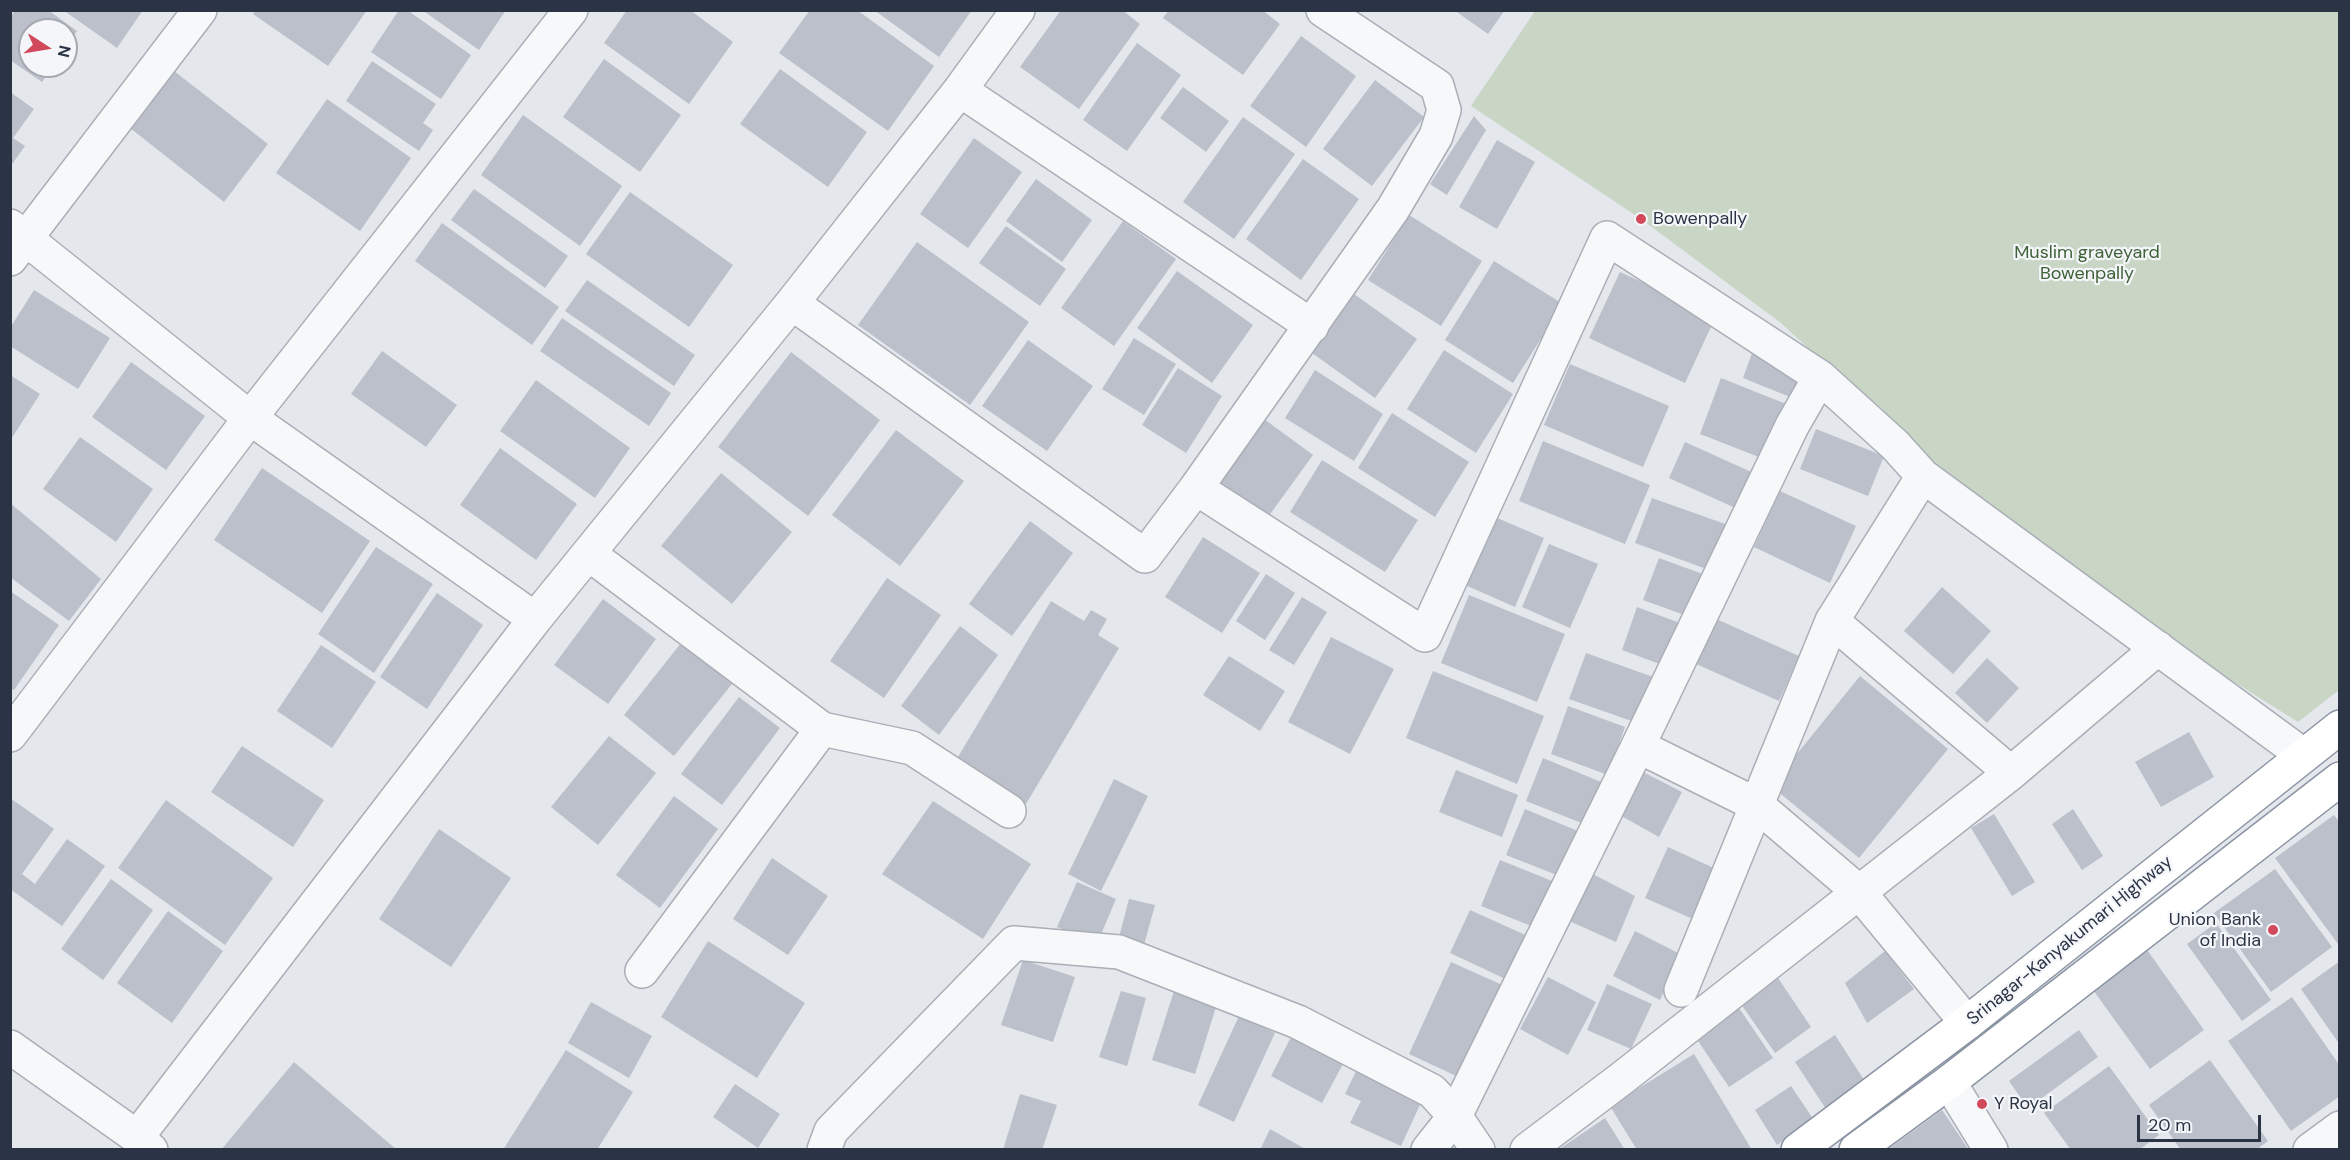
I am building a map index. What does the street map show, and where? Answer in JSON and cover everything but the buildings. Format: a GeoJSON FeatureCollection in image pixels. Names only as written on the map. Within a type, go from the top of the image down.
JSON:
{"type":"FeatureCollection","features":[{"type":"Feature","properties":{"kind":"highway","name":"Srinagar-Kanyakumari Highway"},"geometry":{"type":"LineString","coordinates":[[1798,1149],[1967,1023],[2340,727]]}},
{"type":"Feature","properties":{"kind":"highway","name":"Srinagar-Kanyakumari Highway"},"geometry":{"type":"LineString","coordinates":[[1856,1149],[1949,1082],[2340,779]]}},
{"type":"Feature","properties":{"kind":"street"},"geometry":{"type":"LineString","coordinates":[[200,10],[16,241],[250,418],[535,619]]}},
{"type":"Feature","properties":{"kind":"street"},"geometry":{"type":"LineString","coordinates":[[10,735],[250,418],[571,10]]}},
{"type":"Feature","properties":{"kind":"street"},"geometry":{"type":"LineString","coordinates":[[10,1047],[144,1143],[535,619],[792,303],[960,90],[1018,10]]}},
{"type":"Feature","properties":{"kind":"street"},"geometry":{"type":"LineString","coordinates":[[792,303],[1145,556],[1312,326],[1393,209],[1436,136],[1443,110],[1437,86],[1323,10]]}},
{"type":"Feature","properties":{"kind":"street"},"geometry":{"type":"LineString","coordinates":[[960,90],[1312,326]]}},
{"type":"Feature","properties":{"kind":"street"},"geometry":{"type":"LineString","coordinates":[[1196,488],[1425,635],[1607,238],[1820,377],[1895,445],[1923,476],[2303,755]]}},
{"type":"Feature","properties":{"kind":"street"},"geometry":{"type":"LineString","coordinates":[[1428,1149],[1455,1116],[1638,746],[1792,426],[1820,377]]}},
{"type":"Feature","properties":{"kind":"street"},"geometry":{"type":"LineString","coordinates":[[1681,990],[1832,621],[1923,476]]}},
{"type":"Feature","properties":{"kind":"street"},"geometry":{"type":"LineString","coordinates":[[589,554],[822,729],[912,748],[1009,811]]}},
{"type":"Feature","properties":{"kind":"street"},"geometry":{"type":"LineString","coordinates":[[1832,621],[2011,773]]}},
{"type":"Feature","properties":{"kind":"street"},"geometry":{"type":"LineString","coordinates":[[1527,1149],[1621,1079],[2011,773],[2158,648]]}},
{"type":"Feature","properties":{"kind":"street"},"geometry":{"type":"LineString","coordinates":[[642,971],[822,729]]}},
{"type":"Feature","properties":{"kind":"street"},"geometry":{"type":"LineString","coordinates":[[1638,746],[1757,805],[1858,891],[1967,1023]]}},
{"type":"Feature","properties":{"kind":"street"},"geometry":{"type":"LineString","coordinates":[[824,1149],[831,1131],[1014,943],[1119,952],[1298,1022],[1432,1091],[1455,1116],[1479,1149]]}},
{"type":"Feature","properties":{"kind":"street"},"geometry":{"type":"LineString","coordinates":[[1949,1082],[1991,1149]]}},
{"type":"Feature","properties":{"kind":"street"},"geometry":{"type":"LineString","coordinates":[[2310,1149],[2340,1128]]}},
{"type":"Feature","properties":{"kind":"green space","name":"Muslim graveyard Bowenpally"},"geometry":{"type":"Polygon","coordinates":[[[1535,11],[2339,11],[2339,690],[2298,722],[2183,650],[2034,566],[1899,433],[1781,323],[1641,219],[1471,106],[1535,11]]]}},
{"type":"Feature","properties":{"kind":"place","name":"Bowenpally"},"geometry":{"type":"Point","coordinates":[1641,219]}},
{"type":"Feature","properties":{"kind":"place","name":"Union Bank of India"},"geometry":{"type":"Point","coordinates":[2273,930]}},
{"type":"Feature","properties":{"kind":"place","name":"Y Royal"},"geometry":{"type":"Point","coordinates":[1982,1104]}}]}
